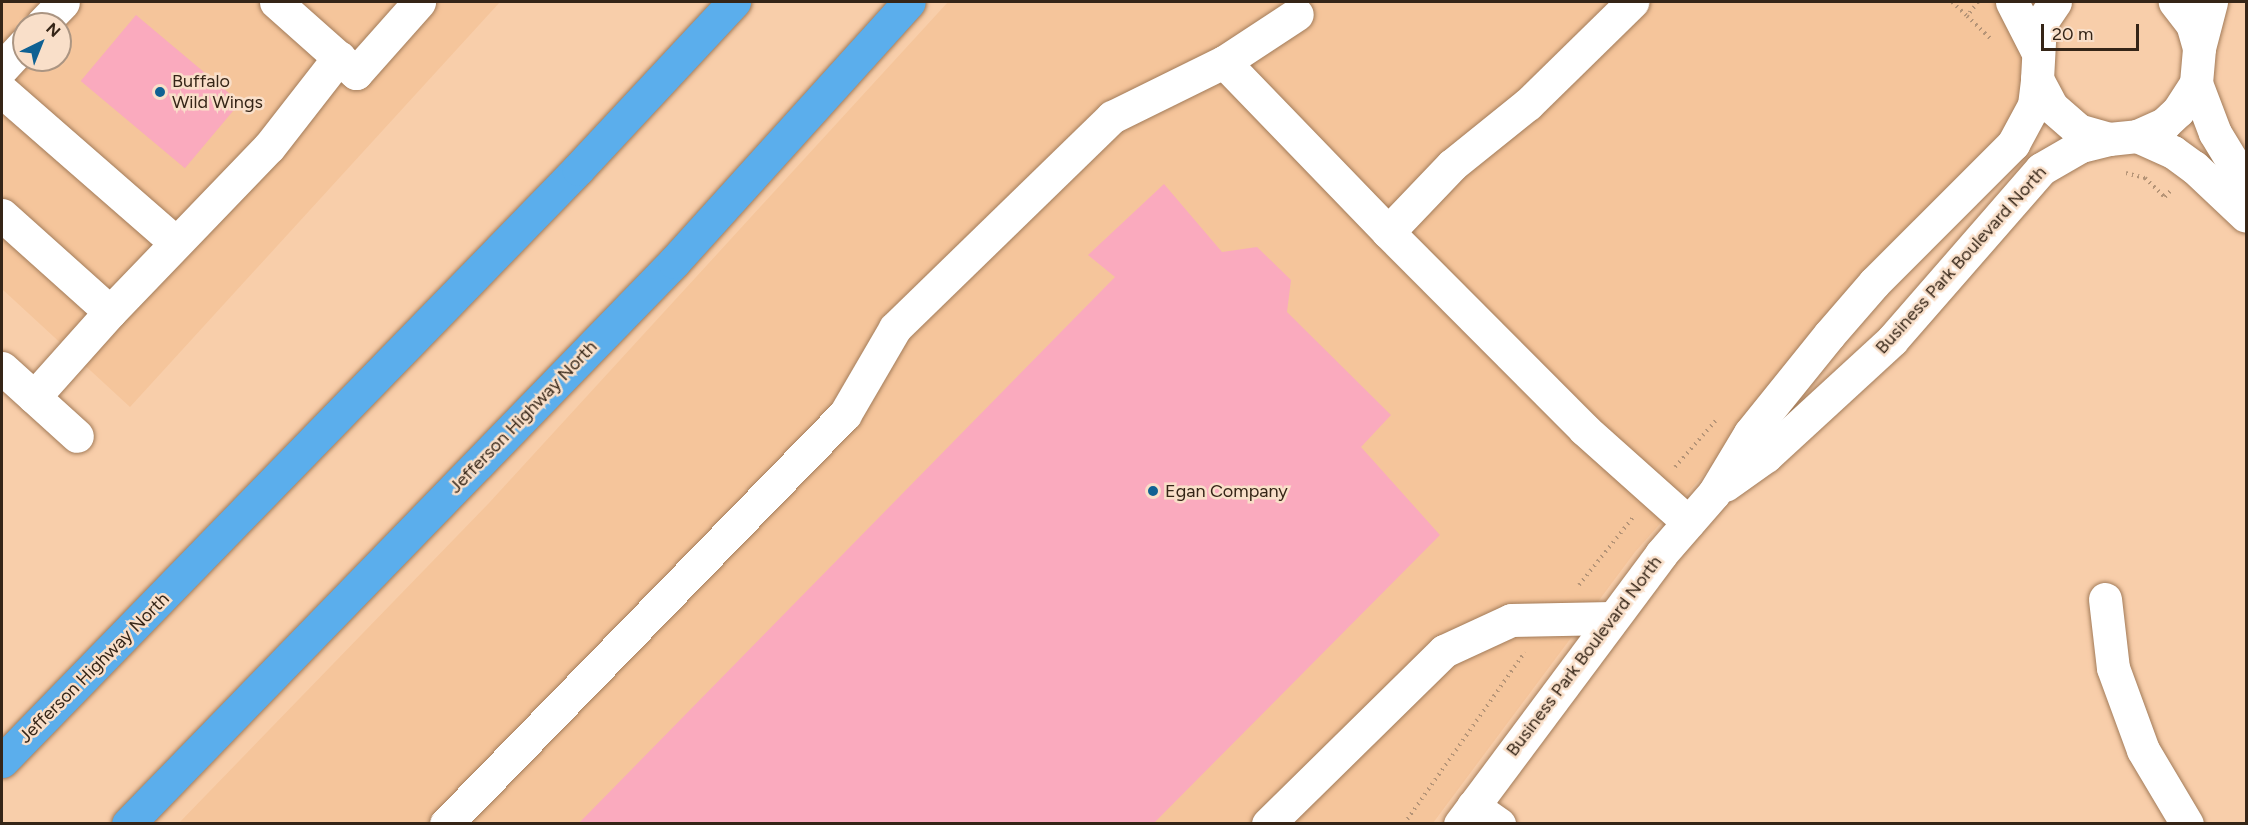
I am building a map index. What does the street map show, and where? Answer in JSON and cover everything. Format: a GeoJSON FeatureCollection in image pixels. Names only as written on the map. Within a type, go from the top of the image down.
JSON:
{"type":"FeatureCollection","features":[{"type":"Feature","properties":{"kind":"highway","name":"Jefferson Highway North"},"geometry":{"type":"LineString","coordinates":[[2,761],[578,169],[734,2]]}},
{"type":"Feature","properties":{"kind":"highway","name":"Jefferson Highway North"},"geometry":{"type":"LineString","coordinates":[[128,824],[674,262],[909,2]]}},
{"type":"Feature","properties":{"kind":"street"},"geometry":{"type":"LineString","coordinates":[[291,6],[356,73],[419,2]]}},
{"type":"Feature","properties":{"kind":"street"},"geometry":{"type":"LineString","coordinates":[[1388,232],[1452,165],[1528,104],[1632,2]]}},
{"type":"Feature","properties":{"kind":"street"},"geometry":{"type":"LineString","coordinates":[[2012,2],[2052,107],[2078,130],[2123,137],[2173,152],[2194,167],[2247,216]]}},
{"type":"Feature","properties":{"kind":"street","name":"Business Park Boulevard North"},"geometry":{"type":"LineString","coordinates":[[1477,818],[1612,618],[1688,522],[1714,493],[1750,434],[1829,335],[1874,284],[2013,144],[2034,105],[2040,24],[2055,2]]}},
{"type":"Feature","properties":{"kind":"street"},"geometry":{"type":"LineString","coordinates":[[2175,2],[2192,24],[2199,48]]}},
{"type":"Feature","properties":{"kind":"street"},"geometry":{"type":"LineString","coordinates":[[2211,2],[2199,48],[2196,83],[2215,133],[2247,184]]}},
{"type":"Feature","properties":{"kind":"street"},"geometry":{"type":"LineString","coordinates":[[446,824],[845,414],[903,320],[1112,117],[1224,62],[1297,14]]}},
{"type":"Feature","properties":{"kind":"street"},"geometry":{"type":"LineString","coordinates":[[34,397],[175,242],[270,147],[339,57]]}},
{"type":"Feature","properties":{"kind":"street"},"geometry":{"type":"LineString","coordinates":[[1224,62],[1388,232],[1584,429],[1688,522]]}},
{"type":"Feature","properties":{"kind":"street","name":"Business Park Boulevard North"},"geometry":{"type":"LineString","coordinates":[[1714,493],[1766,456],[1892,340],[2041,169],[2080,146],[2123,137],[2164,124],[2178,111],[2196,83]]}},
{"type":"Feature","properties":{"kind":"street"},"geometry":{"type":"LineString","coordinates":[[2,91],[175,242]]}},
{"type":"Feature","properties":{"kind":"street"},"geometry":{"type":"LineString","coordinates":[[2,215],[110,312]]}},
{"type":"Feature","properties":{"kind":"street"},"geometry":{"type":"LineString","coordinates":[[2,368],[77,436]]}},
{"type":"Feature","properties":{"kind":"street"},"geometry":{"type":"LineString","coordinates":[[2105,598],[2113,668],[2143,750],[2187,824]]}},
{"type":"Feature","properties":{"kind":"street"},"geometry":{"type":"LineString","coordinates":[[1268,824],[1444,651],[1511,620],[1612,618]]}},
{"type":"Feature","properties":{"kind":"path"},"geometry":{"type":"LineString","coordinates":[[1952,2],[1997,46]]}},
{"type":"Feature","properties":{"kind":"path"},"geometry":{"type":"LineString","coordinates":[[1967,16],[1979,2]]}},
{"type":"Feature","properties":{"kind":"path"},"geometry":{"type":"LineString","coordinates":[[2123,172],[2145,178],[2165,196],[2179,182]]}},
{"type":"Feature","properties":{"kind":"path"},"geometry":{"type":"LineString","coordinates":[[1404,824],[1552,619],[1654,492],[1724,411]]}},
{"type":"Feature","properties":{"kind":"shaded area"},"geometry":{"type":"Polygon","coordinates":[[[2,2],[500,2],[130,407],[2,289],[2,2]]]}},
{"type":"Feature","properties":{"kind":"shaded area"},"geometry":{"type":"Polygon","coordinates":[[[948,2],[2001,2],[2024,56],[2022,93],[2010,129],[1635,552],[1433,823],[178,824],[489,503],[948,2]]]}},
{"type":"Feature","properties":{"kind":"building","name":"Buffalo Wild Wings"},"geometry":{"type":"Polygon","coordinates":[[[136,15],[240,102],[185,168],[81,81],[136,15]]]}},
{"type":"Feature","properties":{"kind":"building","name":"Egan Company"},"geometry":{"type":"Polygon","coordinates":[[[1164,184],[1222,252],[1257,247],[1291,280],[1287,312],[1391,415],[1361,447],[1440,535],[1153,824],[578,824],[1115,277],[1088,255],[1164,184]]]}},
{"type":"Feature","properties":{"kind":"place","name":"Buffalo Wild Wings"},"geometry":{"type":"Point","coordinates":[160,92]}},
{"type":"Feature","properties":{"kind":"place","name":"Egan Company"},"geometry":{"type":"Point","coordinates":[1153,491]}}]}
